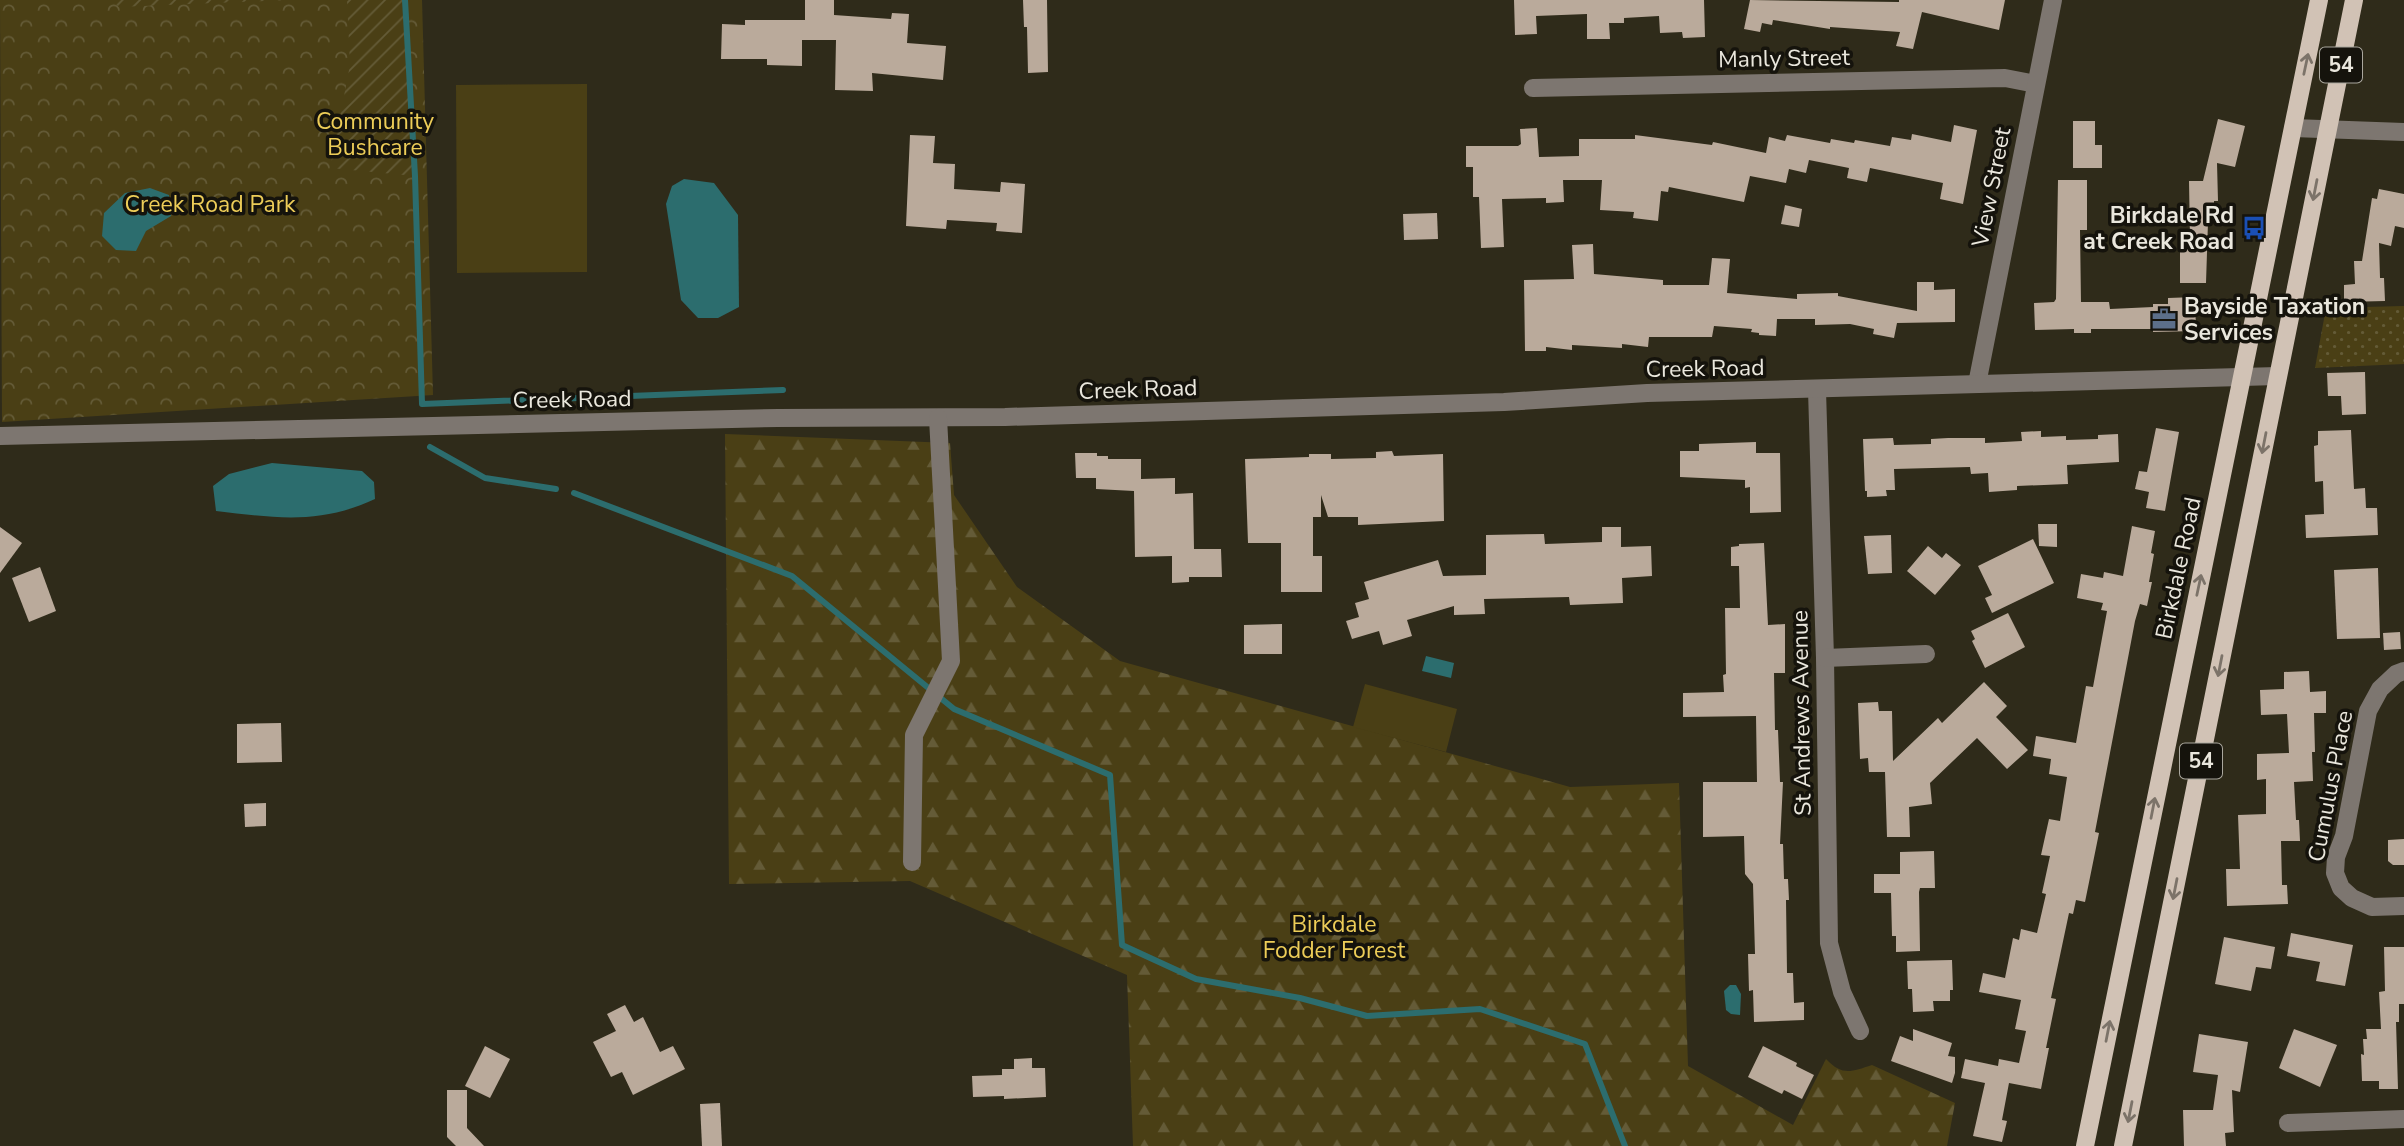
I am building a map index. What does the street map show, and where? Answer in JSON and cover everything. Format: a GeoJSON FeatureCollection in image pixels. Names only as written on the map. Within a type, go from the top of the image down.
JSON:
{"type":"FeatureCollection","features":[{"type":"Feature","properties":{"kind":"main road","name":"Birkdale Road"},"geometry":{"type":"LineString","coordinates":[[2085,1146],[2319,0]]}},
{"type":"Feature","properties":{"kind":"main road","name":"54"},"geometry":{"type":"LineString","coordinates":[[2123,1146],[2354,0]]}},
{"type":"Feature","properties":{"kind":"street","name":"View Street"},"geometry":{"type":"LineString","coordinates":[[1977,384],[2053,0]]}},
{"type":"Feature","properties":{"kind":"street","name":"Manly Street"},"geometry":{"type":"LineString","coordinates":[[1533,88],[2005,78],[2036,84]]}},
{"type":"Feature","properties":{"kind":"street"},"geometry":{"type":"LineString","coordinates":[[2293,128],[2404,132]]}},
{"type":"Feature","properties":{"kind":"street","name":"Creek Road"},"geometry":{"type":"LineString","coordinates":[[0,436],[1343,408],[1647,393],[2278,376]]}},
{"type":"Feature","properties":{"kind":"street","name":"St Andrews Avenue"},"geometry":{"type":"LineString","coordinates":[[1817,390],[1825,658],[1829,943],[1842,992],[1860,1031]]}},
{"type":"Feature","properties":{"kind":"street"},"geometry":{"type":"LineString","coordinates":[[912,862],[914,735],[951,661],[938,418]]}},
{"type":"Feature","properties":{"kind":"street"},"geometry":{"type":"LineString","coordinates":[[1825,658],[1926,654]]}},
{"type":"Feature","properties":{"kind":"street","name":"Cumulus Place"},"geometry":{"type":"LineString","coordinates":[[2404,670],[2380,689],[2368,711],[2344,836],[2336,857],[2335,873],[2341,887],[2352,898],[2372,906],[2404,906]]}},
{"type":"Feature","properties":{"kind":"street"},"geometry":{"type":"LineString","coordinates":[[2288,1122],[2404,1119]]}},
{"type":"Feature","properties":{"kind":"green space","name":"Creek Road Park"},"geometry":{"type":"Polygon","coordinates":[[[0,0],[422,0],[433,395],[2,422],[0,0]]]}},
{"type":"Feature","properties":{"kind":"green space"},"geometry":{"type":"Polygon","coordinates":[[[111,0],[288,0],[119,7],[111,0]]]}},
{"type":"Feature","properties":{"kind":"green space","name":"Community Bushcare"},"geometry":{"type":"Polygon","coordinates":[[[347,0],[405,0],[415,176],[330,168],[350,65],[347,0]]]}},
{"type":"Feature","properties":{"kind":"green space"},"geometry":{"type":"Polygon","coordinates":[[[587,84],[587,272],[457,273],[456,85],[587,84]]]}},
{"type":"Feature","properties":{"kind":"green space"},"geometry":{"type":"Polygon","coordinates":[[[2404,306],[2404,364],[2315,368],[2326,308],[2404,306]]]}},
{"type":"Feature","properties":{"kind":"green space","name":"Birkdale Fodder Forest"},"geometry":{"type":"Polygon","coordinates":[[[725,434],[950,443],[954,495],[1017,587],[1120,661],[1570,787],[1679,783],[1688,1066],[1793,1125],[1826,1059],[1837,1068],[1847,1071],[1872,1065],[1955,1103],[1947,1146],[1133,1146],[1127,975],[910,881],[729,884],[725,434]]]}},
{"type":"Feature","properties":{"kind":"green space"},"geometry":{"type":"Polygon","coordinates":[[[1365,684],[1457,709],[1446,752],[1353,727],[1365,684]]]}},
{"type":"Feature","properties":{"kind":"water"},"geometry":{"type":"Polygon","coordinates":[[[684,179],[714,183],[738,215],[739,307],[718,318],[698,318],[681,300],[666,204],[672,186],[684,179]]]}},
{"type":"Feature","properties":{"kind":"water"},"geometry":{"type":"Polygon","coordinates":[[[150,188],[169,195],[171,216],[146,231],[136,251],[116,250],[102,236],[104,213],[125,193],[150,188]]]}},
{"type":"Feature","properties":{"kind":"water"},"geometry":{"type":"Polygon","coordinates":[[[272,463],[362,471],[374,482],[375,499],[335,513],[316,516],[258,516],[216,511],[213,486],[229,474],[272,463]]]}},
{"type":"Feature","properties":{"kind":"water"},"geometry":{"type":"Polygon","coordinates":[[[1426,656],[1454,663],[1451,678],[1422,671],[1426,656]]]}},
{"type":"Feature","properties":{"kind":"water"},"geometry":{"type":"Polygon","coordinates":[[[1730,985],[1736,985],[1741,994],[1740,1015],[1726,1010],[1724,991],[1730,985]]]}},
{"type":"Feature","properties":{"kind":"building"},"geometry":{"type":"Polygon","coordinates":[[[805,0],[834,0],[834,15],[891,19],[892,13],[909,14],[907,43],[946,46],[943,80],[872,73],[873,91],[835,90],[836,40],[802,40],[802,66],[767,65],[767,59],[721,59],[722,24],[745,25],[745,20],[805,20],[805,0]]]}},
{"type":"Feature","properties":{"kind":"building"},"geometry":{"type":"Polygon","coordinates":[[[1023,0],[1047,0],[1048,72],[1028,73],[1027,27],[1024,27],[1023,0]]]}},
{"type":"Feature","properties":{"kind":"building"},"geometry":{"type":"Polygon","coordinates":[[[1514,0],[1704,0],[1705,37],[1683,38],[1682,32],[1660,33],[1659,16],[1624,18],[1624,23],[1609,23],[1610,39],[1587,39],[1587,14],[1536,16],[1537,34],[1515,35],[1514,0]]]}},
{"type":"Feature","properties":{"kind":"building"},"geometry":{"type":"Polygon","coordinates":[[[1750,0],[2005,0],[1999,30],[1922,12],[1913,49],[1896,46],[1900,32],[1830,29],[1773,20],[1772,25],[1762,23],[1760,32],[1744,29],[1750,0]]]}},
{"type":"Feature","properties":{"kind":"building"},"geometry":{"type":"Polygon","coordinates":[[[2218,119],[2245,126],[2235,167],[2217,163],[2218,201],[2214,201],[2214,222],[2208,222],[2206,283],[2180,283],[2180,239],[2190,239],[2189,181],[2203,181],[2218,119]]]}},
{"type":"Feature","properties":{"kind":"building"},"geometry":{"type":"Polygon","coordinates":[[[2073,121],[2095,121],[2095,145],[2102,145],[2102,168],[2073,168],[2073,121]]]}},
{"type":"Feature","properties":{"kind":"building"},"geometry":{"type":"Polygon","coordinates":[[[1954,125],[1977,130],[1963,204],[1940,199],[1943,183],[1870,168],[1867,182],[1847,178],[1849,168],[1809,160],[1806,173],[1789,169],[1786,183],[1750,176],[1744,202],[1669,187],[1668,192],[1661,191],[1658,221],[1633,218],[1634,212],[1600,210],[1602,180],[1563,180],[1564,202],[1546,203],[1546,198],[1502,199],[1504,247],[1481,248],[1479,197],[1473,197],[1473,167],[1466,167],[1466,146],[1518,146],[1521,144],[1520,129],[1537,128],[1539,157],[1579,156],[1579,139],[1635,139],[1635,135],[1712,145],[1713,142],[1766,153],[1769,137],[1785,141],[1787,135],[1830,143],[1831,139],[1854,143],[1855,140],[1890,146],[1892,137],[1911,140],[1912,134],[1951,142],[1954,125]]]}},
{"type":"Feature","properties":{"kind":"building"},"geometry":{"type":"Polygon","coordinates":[[[910,135],[935,136],[933,163],[955,164],[954,189],[1000,192],[1001,182],[1025,184],[1022,233],[996,231],[997,223],[947,220],[946,229],[906,226],[910,135]]]}},
{"type":"Feature","properties":{"kind":"building"},"geometry":{"type":"Polygon","coordinates":[[[2058,180],[2087,180],[2087,230],[2080,230],[2081,302],[2109,302],[2110,309],[2153,307],[2153,304],[2168,304],[2168,298],[2195,297],[2196,331],[2091,329],[2091,333],[2074,333],[2074,329],[2035,330],[2034,303],[2054,302],[2056,299],[2058,180]]]}},
{"type":"Feature","properties":{"kind":"building"},"geometry":{"type":"Polygon","coordinates":[[[2379,189],[2404,194],[2404,228],[2395,226],[2391,246],[2379,243],[2380,278],[2384,278],[2385,301],[2344,302],[2344,285],[2355,284],[2354,261],[2362,261],[2372,198],[2377,199],[2379,189]]]}},
{"type":"Feature","properties":{"kind":"building"},"geometry":{"type":"Polygon","coordinates":[[[1785,205],[1802,209],[1799,227],[1781,224],[1785,205]]]}},
{"type":"Feature","properties":{"kind":"building"},"geometry":{"type":"Polygon","coordinates":[[[1437,213],[1438,239],[1404,240],[1403,214],[1437,213]]]}},
{"type":"Feature","properties":{"kind":"building"},"geometry":{"type":"Polygon","coordinates":[[[1593,244],[1594,274],[1663,280],[1663,285],[1709,285],[1712,258],[1730,259],[1727,293],[1797,299],[1797,294],[1838,293],[1838,296],[1917,311],[1917,282],[1934,282],[1934,290],[1955,289],[1955,322],[1897,323],[1894,338],[1873,334],[1874,329],[1850,324],[1815,325],[1815,319],[1777,319],[1776,336],[1759,335],[1751,332],[1752,329],[1714,326],[1712,337],[1649,337],[1648,347],[1622,344],[1622,348],[1572,345],[1572,350],[1546,347],[1546,351],[1525,351],[1524,280],[1574,279],[1572,245],[1593,244]]]}},
{"type":"Feature","properties":{"kind":"building"},"geometry":{"type":"Polygon","coordinates":[[[2365,372],[2366,414],[2342,415],[2341,396],[2328,396],[2327,373],[2365,372]]]}},
{"type":"Feature","properties":{"kind":"building"},"geometry":{"type":"Polygon","coordinates":[[[2156,428],[2179,432],[2165,511],[2146,508],[2149,492],[2135,489],[2139,471],[2147,472],[2156,428]]]}},
{"type":"Feature","properties":{"kind":"building"},"geometry":{"type":"Polygon","coordinates":[[[2351,430],[2354,489],[2365,488],[2366,508],[2377,508],[2378,535],[2306,538],[2305,515],[2324,514],[2323,481],[2315,482],[2314,446],[2318,445],[2318,431],[2351,430]]]}},
{"type":"Feature","properties":{"kind":"building"},"geometry":{"type":"Polygon","coordinates":[[[2041,431],[2041,437],[2066,436],[2066,440],[2098,439],[2098,435],[2118,434],[2119,462],[2067,465],[2068,484],[2017,486],[2017,490],[1989,492],[1988,473],[1971,474],[1970,467],[1894,469],[1895,490],[1886,490],[1887,496],[1867,497],[1863,439],[1893,438],[1894,445],[1931,444],[1931,439],[1985,438],[1985,443],[2022,441],[2021,432],[2041,431]]]}},
{"type":"Feature","properties":{"kind":"building"},"geometry":{"type":"Polygon","coordinates":[[[1756,442],[1756,453],[1780,453],[1781,512],[1750,513],[1750,487],[1745,488],[1745,480],[1680,477],[1680,451],[1699,451],[1699,444],[1756,442]]]}},
{"type":"Feature","properties":{"kind":"building"},"geometry":{"type":"Polygon","coordinates":[[[1392,451],[1394,456],[1443,454],[1444,521],[1358,525],[1358,517],[1328,517],[1321,495],[1321,517],[1313,517],[1313,556],[1322,556],[1322,592],[1281,592],[1281,543],[1248,543],[1245,459],[1309,457],[1309,454],[1331,454],[1331,459],[1376,458],[1376,452],[1392,451]]]}},
{"type":"Feature","properties":{"kind":"building"},"geometry":{"type":"Polygon","coordinates":[[[1075,453],[1097,453],[1097,456],[1108,456],[1108,459],[1141,459],[1141,479],[1175,478],[1175,494],[1193,493],[1194,549],[1221,549],[1222,577],[1189,577],[1189,582],[1172,583],[1172,556],[1135,557],[1134,491],[1096,489],[1096,478],[1076,478],[1075,453]]]}},
{"type":"Feature","properties":{"kind":"building"},"geometry":{"type":"Polygon","coordinates":[[[2038,524],[2057,524],[2057,547],[2039,546],[2038,524]]]}},
{"type":"Feature","properties":{"kind":"building"},"geometry":{"type":"Polygon","coordinates":[[[2132,526],[2155,531],[2149,582],[2152,582],[2147,606],[2140,604],[2135,621],[2095,832],[2099,833],[2085,902],[2076,900],[2073,914],[2069,913],[2051,998],[2056,999],[2041,1089],[2009,1083],[2002,1120],[2007,1121],[2002,1142],[1973,1136],[1985,1083],[1961,1078],[1965,1059],[1998,1066],[1999,1059],[2019,1063],[2026,1031],[2015,1029],[2021,1000],[1979,992],[1983,973],[2005,978],[2013,938],[2019,940],[2021,929],[2037,933],[2046,894],[2042,893],[2050,856],[2041,855],[2049,819],[2060,821],[2067,777],[2049,774],[2051,759],[2033,756],[2036,736],[2076,743],[2086,686],[2093,687],[2107,611],[2101,610],[2103,603],[2077,598],[2081,574],[2103,578],[2104,572],[2123,576],[2132,526]]]}},
{"type":"Feature","properties":{"kind":"building"},"geometry":{"type":"Polygon","coordinates":[[[0,527],[22,543],[0,573],[0,527]]]}},
{"type":"Feature","properties":{"kind":"building"},"geometry":{"type":"Polygon","coordinates":[[[1602,527],[1621,527],[1621,547],[1651,546],[1652,576],[1622,578],[1623,603],[1570,605],[1569,597],[1484,599],[1485,614],[1454,615],[1454,606],[1407,620],[1412,636],[1383,645],[1379,631],[1352,639],[1346,621],[1359,617],[1355,603],[1369,599],[1364,582],[1438,560],[1443,576],[1486,575],[1486,535],[1544,534],[1545,544],[1602,542],[1602,527]]]}},
{"type":"Feature","properties":{"kind":"building"},"geometry":{"type":"Polygon","coordinates":[[[1891,535],[1892,573],[1868,574],[1864,536],[1891,535]]]}},
{"type":"Feature","properties":{"kind":"building"},"geometry":{"type":"Polygon","coordinates":[[[2033,539],[2054,583],[1992,613],[1985,598],[1992,595],[1978,566],[2033,539]]]}},
{"type":"Feature","properties":{"kind":"building"},"geometry":{"type":"Polygon","coordinates":[[[1764,543],[1768,625],[1785,624],[1785,673],[1774,673],[1775,730],[1778,730],[1780,782],[1783,782],[1780,844],[1783,844],[1784,879],[1788,879],[1787,973],[1793,973],[1794,1003],[1804,1002],[1804,1020],[1754,1022],[1753,990],[1749,991],[1748,954],[1755,954],[1753,884],[1745,874],[1744,836],[1703,837],[1703,782],[1757,782],[1756,716],[1683,717],[1683,693],[1724,692],[1725,608],[1740,608],[1739,566],[1731,566],[1731,547],[1764,543]]]}},
{"type":"Feature","properties":{"kind":"building"},"geometry":{"type":"Polygon","coordinates":[[[1928,546],[1942,558],[1946,553],[1961,565],[1935,595],[1907,571],[1928,546]]]}},
{"type":"Feature","properties":{"kind":"building"},"geometry":{"type":"Polygon","coordinates":[[[40,567],[56,611],[29,622],[12,578],[40,567]]]}},
{"type":"Feature","properties":{"kind":"building"},"geometry":{"type":"Polygon","coordinates":[[[2378,568],[2380,638],[2337,639],[2334,570],[2378,568]]]}},
{"type":"Feature","properties":{"kind":"building"},"geometry":{"type":"Polygon","coordinates":[[[2008,613],[2025,647],[1985,668],[1972,641],[1975,639],[1971,631],[2008,613]]]}},
{"type":"Feature","properties":{"kind":"building"},"geometry":{"type":"Polygon","coordinates":[[[1282,624],[1282,654],[1244,654],[1244,625],[1282,624]]]}},
{"type":"Feature","properties":{"kind":"building"},"geometry":{"type":"Polygon","coordinates":[[[2400,632],[2401,649],[2384,650],[2383,633],[2400,632]]]}},
{"type":"Feature","properties":{"kind":"building"},"geometry":{"type":"Polygon","coordinates":[[[2309,671],[2310,692],[2326,691],[2326,713],[2314,713],[2313,781],[2294,782],[2300,841],[2281,841],[2282,885],[2287,885],[2288,904],[2227,906],[2226,869],[2240,869],[2238,815],[2266,814],[2266,779],[2257,780],[2257,754],[2289,753],[2287,714],[2261,715],[2260,690],[2284,689],[2284,672],[2309,671]]]}},
{"type":"Feature","properties":{"kind":"building"},"geometry":{"type":"Polygon","coordinates":[[[1984,682],[2007,706],[1996,717],[2028,750],[2007,769],[1977,738],[1930,783],[1932,804],[1909,807],[1910,837],[1887,837],[1885,772],[1869,772],[1868,758],[1860,759],[1858,703],[1878,702],[1879,711],[1892,711],[1893,761],[1938,718],[1942,723],[1984,682]]]}},
{"type":"Feature","properties":{"kind":"building"},"geometry":{"type":"Polygon","coordinates":[[[281,723],[282,762],[237,763],[237,724],[281,723]]]}},
{"type":"Feature","properties":{"kind":"building"},"geometry":{"type":"Polygon","coordinates":[[[266,803],[266,826],[245,827],[244,804],[266,803]]]}},
{"type":"Feature","properties":{"kind":"building"},"geometry":{"type":"Polygon","coordinates":[[[2404,839],[2404,865],[2393,865],[2388,861],[2388,840],[2404,839]]]}},
{"type":"Feature","properties":{"kind":"building"},"geometry":{"type":"Polygon","coordinates":[[[1934,851],[1935,888],[1920,888],[1919,892],[1920,951],[1896,952],[1896,936],[1892,936],[1891,893],[1874,893],[1874,874],[1900,874],[1900,852],[1934,851]]]}},
{"type":"Feature","properties":{"kind":"building"},"geometry":{"type":"Polygon","coordinates":[[[2291,933],[2353,945],[2345,986],[2316,981],[2320,962],[2287,956],[2291,933]]]}},
{"type":"Feature","properties":{"kind":"building"},"geometry":{"type":"Polygon","coordinates":[[[2224,937],[2275,947],[2271,969],[2256,967],[2251,991],[2215,984],[2224,937]]]}},
{"type":"Feature","properties":{"kind":"building"},"geometry":{"type":"Polygon","coordinates":[[[2384,947],[2404,947],[2404,1004],[2399,1004],[2399,1022],[2396,1022],[2398,1089],[2379,1089],[2379,1081],[2362,1081],[2361,1054],[2364,1055],[2363,1039],[2367,1039],[2366,1029],[2381,1029],[2379,992],[2385,991],[2384,947]]]}},
{"type":"Feature","properties":{"kind":"building"},"geometry":{"type":"Polygon","coordinates":[[[1952,960],[1953,990],[1950,990],[1950,1001],[1933,1001],[1934,1011],[1913,1012],[1912,989],[1908,989],[1907,961],[1952,960]]]}},
{"type":"Feature","properties":{"kind":"building"},"geometry":{"type":"Polygon","coordinates":[[[625,1005],[634,1022],[643,1017],[660,1052],[673,1046],[685,1069],[633,1095],[622,1072],[611,1077],[593,1042],[616,1031],[607,1014],[625,1005]]]}},
{"type":"Feature","properties":{"kind":"building"},"geometry":{"type":"Polygon","coordinates":[[[1913,1029],[1952,1043],[1948,1056],[1955,1057],[1952,1083],[1891,1061],[1900,1036],[1913,1041],[1913,1029]]]}},
{"type":"Feature","properties":{"kind":"building"},"geometry":{"type":"Polygon","coordinates":[[[2294,1029],[2337,1045],[2320,1087],[2279,1068],[2294,1029]]]}},
{"type":"Feature","properties":{"kind":"building"},"geometry":{"type":"Polygon","coordinates":[[[2199,1034],[2248,1042],[2240,1092],[2232,1090],[2234,1132],[2225,1133],[2226,1146],[2184,1146],[2183,1110],[2213,1110],[2218,1075],[2193,1072],[2199,1034]]]}},
{"type":"Feature","properties":{"kind":"building"},"geometry":{"type":"Polygon","coordinates":[[[485,1046],[510,1059],[490,1098],[465,1086],[485,1046]]]}},
{"type":"Feature","properties":{"kind":"building"},"geometry":{"type":"Polygon","coordinates":[[[1763,1046],[1814,1075],[1802,1099],[1784,1090],[1782,1094],[1748,1077],[1763,1046]]]}},
{"type":"Feature","properties":{"kind":"building"},"geometry":{"type":"Polygon","coordinates":[[[1032,1058],[1032,1068],[1045,1068],[1046,1097],[973,1097],[972,1076],[1002,1075],[1002,1069],[1014,1069],[1014,1059],[1032,1058]]]}},
{"type":"Feature","properties":{"kind":"building"},"geometry":{"type":"Polygon","coordinates":[[[447,1090],[467,1090],[467,1128],[484,1146],[456,1146],[447,1137],[447,1090]]]}},
{"type":"Feature","properties":{"kind":"building"},"geometry":{"type":"Polygon","coordinates":[[[720,1103],[722,1146],[702,1146],[700,1104],[720,1103]]]}},
{"type":"Feature","properties":{"kind":"waterway"},"geometry":{"type":"LineString","coordinates":[[405,0],[415,176],[422,404],[783,390]]}},
{"type":"Feature","properties":{"kind":"waterway"},"geometry":{"type":"LineString","coordinates":[[430,447],[485,478],[556,489]]}},
{"type":"Feature","properties":{"kind":"waterway"},"geometry":{"type":"LineString","coordinates":[[574,493],[792,576],[954,709],[1110,775],[1122,945],[1196,979],[1300,998],[1367,1016],[1480,1009],[1585,1044],[1625,1146]]}},
{"type":"Feature","properties":{"kind":"place","name":"Birkdale Rd at Creek Road"},"geometry":{"type":"Point","coordinates":[2254,228]}},
{"type":"Feature","properties":{"kind":"place","name":"Bayside Taxation Services"},"geometry":{"type":"Point","coordinates":[2164,319]}}]}
